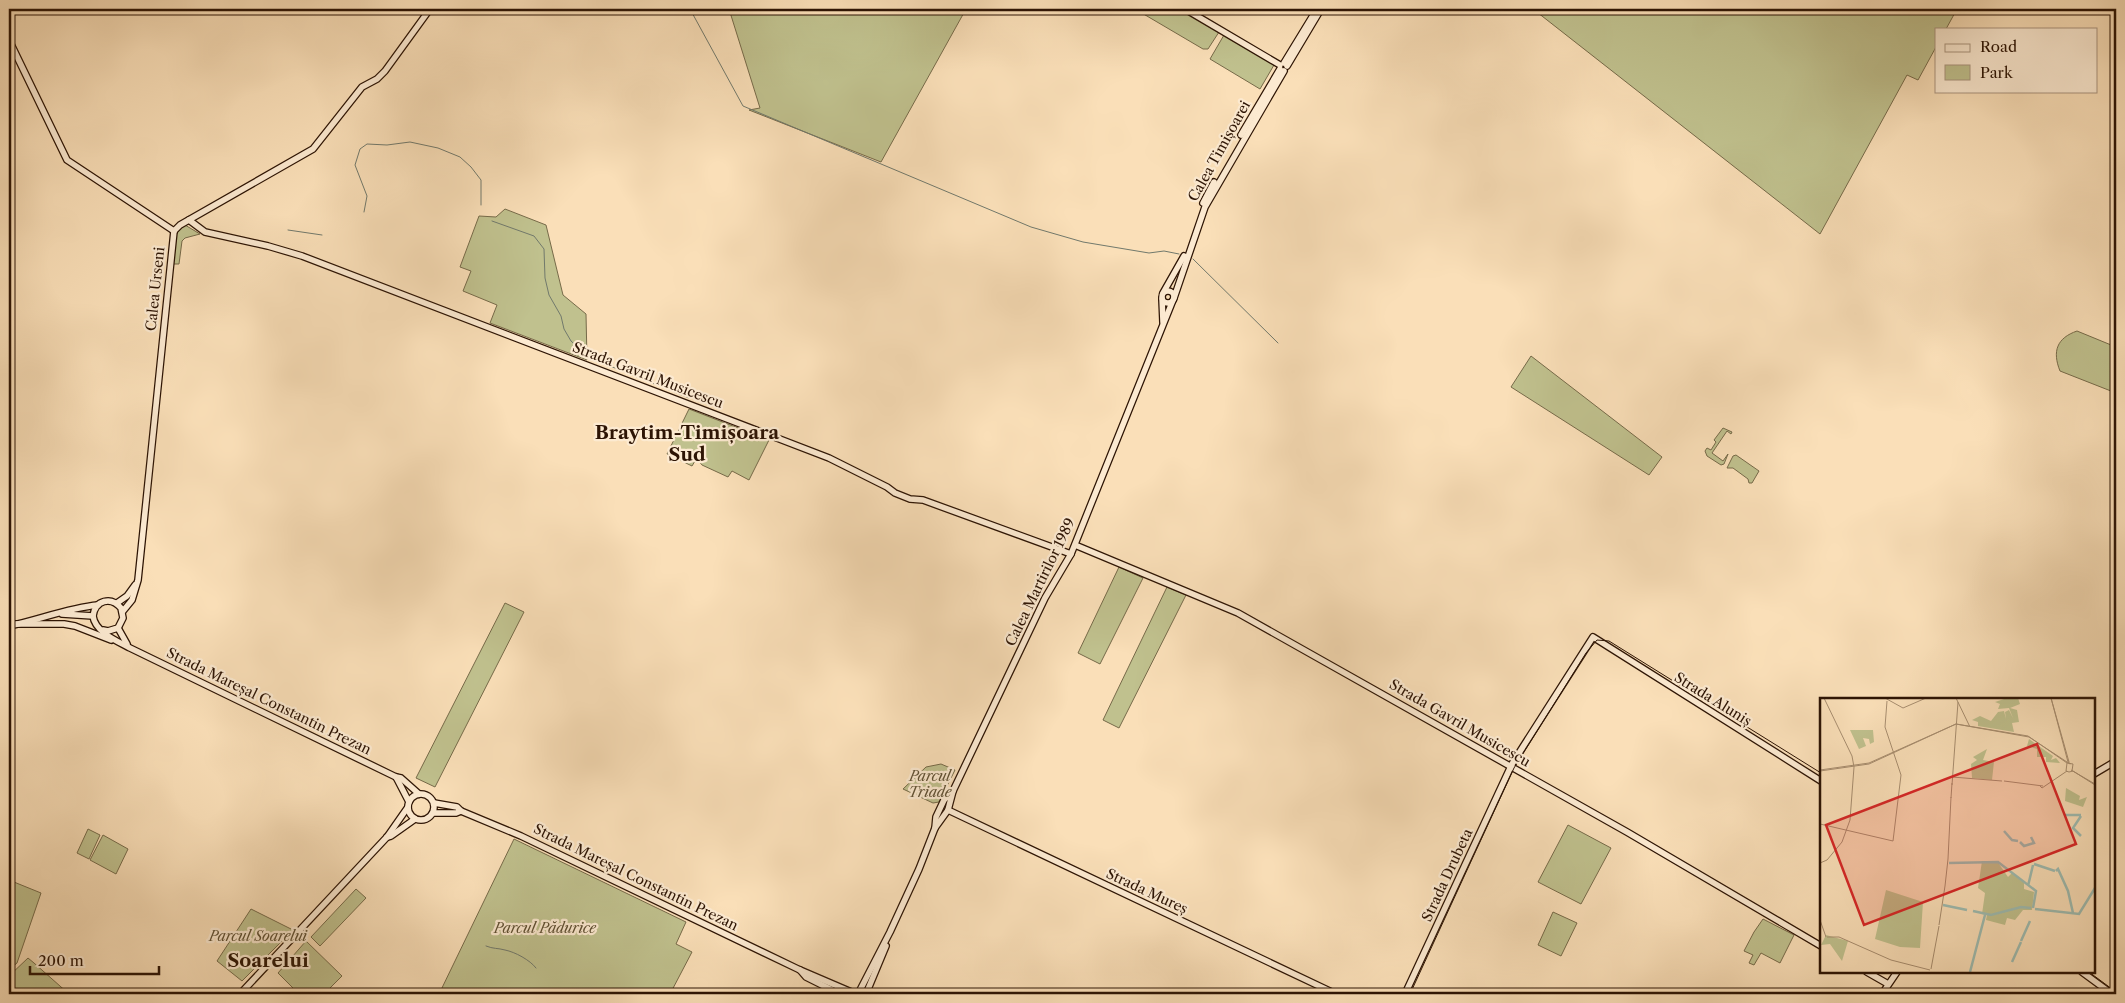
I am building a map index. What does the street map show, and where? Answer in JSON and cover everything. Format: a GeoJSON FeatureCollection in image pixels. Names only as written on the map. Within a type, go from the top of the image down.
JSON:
{"type":"FeatureCollection","features":[{"type":"Feature","properties":{"kind":"street"},"geometry":{"type":"LineString","coordinates":[[174,231],[188,220],[301,157],[320,142],[362,87],[377,79],[385,71],[430,9]]}},
{"type":"Feature","properties":{"kind":"street"},"geometry":{"type":"LineString","coordinates":[[1185,9],[1283,67]]}},
{"type":"Feature","properties":{"kind":"street","name":"Calea Timișoarei"},"geometry":{"type":"LineString","coordinates":[[1188,248],[1197,216],[1210,190],[1317,9]]}},
{"type":"Feature","properties":{"kind":"street","name":"Calea Timișoarei"},"geometry":{"type":"LineString","coordinates":[[1283,67],[1321,9]]}},
{"type":"Feature","properties":{"kind":"street","name":"Calea Urseni"},"geometry":{"type":"LineString","coordinates":[[9,40],[67,160],[174,231],[138,580],[132,600],[123,610]]}},
{"type":"Feature","properties":{"kind":"street"},"geometry":{"type":"LineString","coordinates":[[194,217],[210,234]]}},
{"type":"Feature","properties":{"kind":"street","name":"Strada Gavril Musicescu"},"geometry":{"type":"LineString","coordinates":[[188,220],[210,234],[268,246],[302,256],[829,458],[906,497],[923,500],[1071,554]]}},
{"type":"Feature","properties":{"kind":"street"},"geometry":{"type":"LineString","coordinates":[[1163,296],[1188,248]]}},
{"type":"Feature","properties":{"kind":"street","name":"Calea Martirilor 1989"},"geometry":{"type":"LineString","coordinates":[[866,994],[890,932],[935,828],[948,810],[954,791],[1045,598],[1075,545],[1173,299],[1188,248]]}},
{"type":"Feature","properties":{"kind":"street"},"geometry":{"type":"LineString","coordinates":[[1171,292],[1173,299],[1167,303],[1163,296],[1171,292]]}},
{"type":"Feature","properties":{"kind":"street","name":"Calea Martirilor 1989"},"geometry":{"type":"LineString","coordinates":[[1162,324],[1163,296]]}},
{"type":"Feature","properties":{"kind":"street","name":"Strada Gavril Musicescu"},"geometry":{"type":"LineString","coordinates":[[1075,545],[1234,611],[1510,766],[1820,945]]}},
{"type":"Feature","properties":{"kind":"street"},"geometry":{"type":"LineString","coordinates":[[117,603],[127,596],[138,580]]}},
{"type":"Feature","properties":{"kind":"street"},"geometry":{"type":"LineString","coordinates":[[9,626],[62,614],[78,607],[98,605],[106,601],[117,603],[123,610],[124,618],[118,628],[103,630],[96,624],[93,616],[98,605]]}},
{"type":"Feature","properties":{"kind":"street"},"geometry":{"type":"LineString","coordinates":[[62,614],[93,616]]}},
{"type":"Feature","properties":{"kind":"street"},"geometry":{"type":"LineString","coordinates":[[16,624],[53,623],[74,626],[128,647]]}},
{"type":"Feature","properties":{"kind":"street"},"geometry":{"type":"LineString","coordinates":[[118,628],[122,639],[128,647]]}},
{"type":"Feature","properties":{"kind":"street","name":"Strada Mareșal Constantin Prezan"},"geometry":{"type":"LineString","coordinates":[[103,630],[128,647],[401,778],[419,794]]}},
{"type":"Feature","properties":{"kind":"street","name":"Strada Drubeta"},"geometry":{"type":"LineString","coordinates":[[1405,994],[1510,766],[1593,637]]}},
{"type":"Feature","properties":{"kind":"street","name":"Strada Aluniș"},"geometry":{"type":"LineString","coordinates":[[1593,637],[1820,780]]}},
{"type":"Feature","properties":{"kind":"street"},"geometry":{"type":"LineString","coordinates":[[2095,773],[2116,761]]}},
{"type":"Feature","properties":{"kind":"street"},"geometry":{"type":"LineString","coordinates":[[240,994],[387,837],[409,805],[415,796],[419,794],[426,795],[434,803],[433,813],[424,820],[415,819],[410,814],[409,805],[396,777]]}},
{"type":"Feature","properties":{"kind":"street","name":"Calea Martirilor 1989"},"geometry":{"type":"LineString","coordinates":[[935,828],[936,817],[944,800],[954,791]]}},
{"type":"Feature","properties":{"kind":"street","name":"Strada Mareșal Constantin Prezan"},"geometry":{"type":"LineString","coordinates":[[434,803],[453,806],[521,836],[800,970],[857,994]]}},
{"type":"Feature","properties":{"kind":"street","name":"Strada Mureș"},"geometry":{"type":"LineString","coordinates":[[948,810],[1336,994]]}},
{"type":"Feature","properties":{"kind":"street","name":"Strada Mareșal Constantin Prezan"},"geometry":{"type":"LineString","coordinates":[[433,813],[456,813],[461,811]]}},
{"type":"Feature","properties":{"kind":"street"},"geometry":{"type":"LineString","coordinates":[[387,837],[415,819]]}},
{"type":"Feature","properties":{"kind":"street","name":"Calea Martirilor 1989"},"geometry":{"type":"LineString","coordinates":[[857,994],[890,932]]}},
{"type":"Feature","properties":{"kind":"street","name":"Strada Mareșal Constantin Prezan"},"geometry":{"type":"LineString","coordinates":[[800,970],[806,977],[840,994]]}},
{"type":"Feature","properties":{"kind":"street"},"geometry":{"type":"LineString","coordinates":[[1869,973],[1888,984]]}},
{"type":"Feature","properties":{"kind":"street"},"geometry":{"type":"LineString","coordinates":[[1882,994],[1896,973]]}},
{"type":"Feature","properties":{"kind":"street"},"geometry":{"type":"LineString","coordinates":[[2083,973],[2112,994]]}},
{"type":"Feature","properties":{"kind":"green space"},"geometry":{"type":"Polygon","coordinates":[[[729,9],[966,9],[881,162],[749,110],[760,108],[729,9]]]}},
{"type":"Feature","properties":{"kind":"green space"},"geometry":{"type":"Polygon","coordinates":[[[1135,9],[1181,9],[1219,32],[1208,49],[1203,49],[1135,9]]]}},
{"type":"Feature","properties":{"kind":"green space"},"geometry":{"type":"Polygon","coordinates":[[[1533,9],[1957,9],[1947,28],[1935,28],[1935,49],[1918,80],[1907,75],[1820,234],[1533,9]]]}},
{"type":"Feature","properties":{"kind":"green space"},"geometry":{"type":"Polygon","coordinates":[[[1224,35],[1274,65],[1260,89],[1210,59],[1224,35]]]}},
{"type":"Feature","properties":{"kind":"green space"},"geometry":{"type":"Polygon","coordinates":[[[505,209],[546,225],[563,295],[586,314],[587,360],[490,323],[497,305],[463,291],[471,271],[460,267],[479,216],[496,217],[505,209]]]}},
{"type":"Feature","properties":{"kind":"green space"},"geometry":{"type":"Polygon","coordinates":[[[185,225],[200,234],[185,238],[182,241],[179,264],[172,264],[176,237],[185,225]]]}},
{"type":"Feature","properties":{"kind":"green space"},"geometry":{"type":"Polygon","coordinates":[[[2077,331],[2116,347],[2116,393],[2060,371],[2056,357],[2058,346],[2065,337],[2077,331]]]}},
{"type":"Feature","properties":{"kind":"green space"},"geometry":{"type":"Polygon","coordinates":[[[1531,356],[1662,457],[1649,475],[1511,387],[1531,356]]]}},
{"type":"Feature","properties":{"kind":"green space"},"geometry":{"type":"Polygon","coordinates":[[[689,409],[769,440],[749,480],[732,471],[728,477],[702,465],[699,461],[695,461],[692,466],[667,454],[689,409]]]}},
{"type":"Feature","properties":{"kind":"green space"},"geometry":{"type":"Polygon","coordinates":[[[1723,428],[1732,432],[1731,434],[1727,431],[1712,453],[1723,461],[1728,454],[1724,464],[1721,465],[1707,456],[1705,451],[1707,448],[1711,450],[1716,442],[1714,440],[1723,428]]]}},
{"type":"Feature","properties":{"kind":"green space"},"geometry":{"type":"Polygon","coordinates":[[[1736,455],[1759,471],[1752,483],[1749,483],[1748,479],[1733,468],[1727,468],[1733,456],[1736,455]]]}},
{"type":"Feature","properties":{"kind":"green space"},"geometry":{"type":"Polygon","coordinates":[[[1119,567],[1143,578],[1100,664],[1078,653],[1119,567]]]}},
{"type":"Feature","properties":{"kind":"green space"},"geometry":{"type":"Polygon","coordinates":[[[1167,587],[1186,595],[1119,728],[1103,720],[1167,587]]]}},
{"type":"Feature","properties":{"kind":"green space"},"geometry":{"type":"Polygon","coordinates":[[[505,603],[524,612],[435,787],[416,778],[505,603]]]}},
{"type":"Feature","properties":{"kind":"green space","name":"Parcul Triade"},"geometry":{"type":"Polygon","coordinates":[[[941,764],[955,770],[939,802],[933,803],[903,789],[926,767],[941,764]]]}},
{"type":"Feature","properties":{"kind":"green space"},"geometry":{"type":"Polygon","coordinates":[[[1568,825],[1611,848],[1581,904],[1538,882],[1568,825]]]}},
{"type":"Feature","properties":{"kind":"green space"},"geometry":{"type":"Polygon","coordinates":[[[88,829],[100,835],[89,859],[77,853],[88,829]]]}},
{"type":"Feature","properties":{"kind":"green space"},"geometry":{"type":"Polygon","coordinates":[[[103,835],[128,849],[116,874],[90,860],[103,835]]]}},
{"type":"Feature","properties":{"kind":"green space","name":"Parcul Pădurice"},"geometry":{"type":"Polygon","coordinates":[[[514,839],[686,922],[676,944],[692,952],[670,994],[443,994],[440,992],[514,839]]]}},
{"type":"Feature","properties":{"kind":"green space"},"geometry":{"type":"Polygon","coordinates":[[[9,880],[41,893],[17,963],[9,970],[9,880]]]}},
{"type":"Feature","properties":{"kind":"green space"},"geometry":{"type":"Polygon","coordinates":[[[356,889],[366,898],[320,946],[311,937],[356,889]]]}},
{"type":"Feature","properties":{"kind":"green space","name":"Parcul Soarelui"},"geometry":{"type":"Polygon","coordinates":[[[251,909],[293,930],[242,981],[217,961],[251,909]]]}},
{"type":"Feature","properties":{"kind":"green space"},"geometry":{"type":"Polygon","coordinates":[[[1553,912],[1577,923],[1561,956],[1538,945],[1553,912]]]}},
{"type":"Feature","properties":{"kind":"green space"},"geometry":{"type":"Polygon","coordinates":[[[1763,919],[1794,935],[1780,963],[1761,953],[1754,965],[1749,963],[1753,955],[1744,951],[1763,919]]]}},
{"type":"Feature","properties":{"kind":"green space"},"geometry":{"type":"Polygon","coordinates":[[[306,941],[342,976],[327,991],[328,994],[299,994],[278,973],[306,941]]]}},
{"type":"Feature","properties":{"kind":"green space"},"geometry":{"type":"Polygon","coordinates":[[[28,958],[69,994],[9,994],[9,976],[28,958]]]}},
{"type":"Feature","properties":{"kind":"waterway"},"geometry":{"type":"LineString","coordinates":[[690,9],[743,106],[1031,227],[1083,242],[1149,253],[1164,251],[1179,254]]}},
{"type":"Feature","properties":{"kind":"waterway"},"geometry":{"type":"LineString","coordinates":[[364,212],[367,196],[355,165],[360,149],[367,144],[387,145],[410,142],[438,148],[460,157],[481,180],[481,205]]}},
{"type":"Feature","properties":{"kind":"waterway"},"geometry":{"type":"LineString","coordinates":[[492,221],[534,236],[544,249],[545,278],[549,295],[561,316],[564,329],[571,341],[585,354]]}},
{"type":"Feature","properties":{"kind":"waterway"},"geometry":{"type":"LineString","coordinates":[[288,230],[322,235]]}},
{"type":"Feature","properties":{"kind":"waterway"},"geometry":{"type":"LineString","coordinates":[[1193,259],[1278,343]]}},
{"type":"Feature","properties":{"kind":"waterway"},"geometry":{"type":"LineString","coordinates":[[610,366],[689,398]]}},
{"type":"Feature","properties":{"kind":"waterway"},"geometry":{"type":"LineString","coordinates":[[486,946],[518,954],[536,968]]}},
{"type":"Feature","properties":{"kind":"tram line"},"geometry":{"type":"LineString","coordinates":[[1410,994],[1514,768],[1586,653],[1597,640],[1609,641],[1820,772]]}},
{"type":"Feature","properties":{"kind":"tram line"},"geometry":{"type":"LineString","coordinates":[[2090,973],[2116,992]]}},
{"type":"Feature","properties":{"kind":"district","name":"Braytim-Timișoara Sud"},"geometry":{"type":"Point","coordinates":[687,443]}},
{"type":"Feature","properties":{"kind":"district","name":"Soarelui"},"geometry":{"type":"Point","coordinates":[268,960]}}]}
